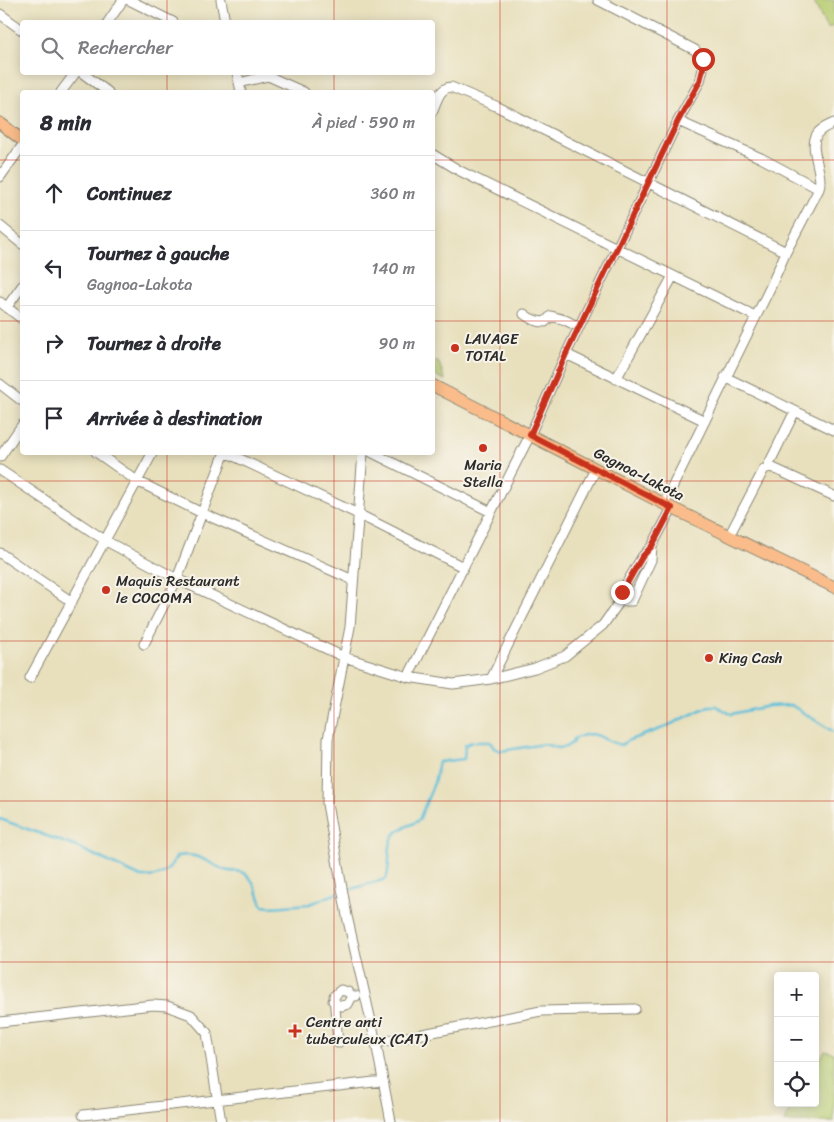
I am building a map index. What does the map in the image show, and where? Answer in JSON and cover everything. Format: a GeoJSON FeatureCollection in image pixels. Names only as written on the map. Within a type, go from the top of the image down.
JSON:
{"type":"FeatureCollection","features":[{"type":"Feature","properties":{"kind":"main road"},"geometry":{"type":"LineString","coordinates":[[0,124],[20,139]]}},
{"type":"Feature","properties":{"kind":"main road","name":"Gagnoa-Lakota"},"geometry":{"type":"LineString","coordinates":[[435,386],[668,506],[834,587]]}},
{"type":"Feature","properties":{"kind":"street"},"geometry":{"type":"LineString","coordinates":[[109,20],[123,0]]}},
{"type":"Feature","properties":{"kind":"street"},"geometry":{"type":"LineString","coordinates":[[129,0],[170,20]]}},
{"type":"Feature","properties":{"kind":"street"},"geometry":{"type":"LineString","coordinates":[[221,0],[225,20]]}},
{"type":"Feature","properties":{"kind":"street"},"geometry":{"type":"LineString","coordinates":[[408,677],[530,435],[566,354],[678,121],[700,81],[703,59],[695,50],[598,0]]}},
{"type":"Feature","properties":{"kind":"street"},"geometry":{"type":"LineString","coordinates":[[0,14],[20,29]]}},
{"type":"Feature","properties":{"kind":"street"},"geometry":{"type":"LineString","coordinates":[[62,90],[74,75]]}},
{"type":"Feature","properties":{"kind":"street"},"geometry":{"type":"LineString","coordinates":[[85,75],[105,90]]}},
{"type":"Feature","properties":{"kind":"street"},"geometry":{"type":"LineString","coordinates":[[237,75],[239,90],[268,75]]}},
{"type":"Feature","properties":{"kind":"street"},"geometry":{"type":"LineString","coordinates":[[272,75],[300,90]]}},
{"type":"Feature","properties":{"kind":"street"},"geometry":{"type":"LineString","coordinates":[[435,105],[441,91],[451,87],[498,107],[786,252]]}},
{"type":"Feature","properties":{"kind":"street"},"geometry":{"type":"LineString","coordinates":[[678,121],[762,158],[820,189]]}},
{"type":"Feature","properties":{"kind":"street"},"geometry":{"type":"LineString","coordinates":[[0,470],[106,541],[176,580],[344,656],[408,677],[453,684],[535,668],[565,656],[603,625],[620,601],[622,592],[642,557],[652,546],[704,421],[786,252],[820,189],[822,182],[815,152],[815,139],[822,128],[834,123]]}},
{"type":"Feature","properties":{"kind":"street"},"geometry":{"type":"LineString","coordinates":[[0,177],[20,149]]}},
{"type":"Feature","properties":{"kind":"street"},"geometry":{"type":"LineString","coordinates":[[435,156],[460,171],[755,316]]}},
{"type":"Feature","properties":{"kind":"street"},"geometry":{"type":"LineString","coordinates":[[0,226],[20,242]]}},
{"type":"Feature","properties":{"kind":"street"},"geometry":{"type":"LineString","coordinates":[[616,379],[673,276]]}},
{"type":"Feature","properties":{"kind":"street"},"geometry":{"type":"LineString","coordinates":[[20,288],[4,305],[20,317]]}},
{"type":"Feature","properties":{"kind":"street"},"geometry":{"type":"LineString","coordinates":[[524,314],[531,319],[544,322],[551,316],[579,327]]}},
{"type":"Feature","properties":{"kind":"street"},"geometry":{"type":"LineString","coordinates":[[566,354],[704,421]]}},
{"type":"Feature","properties":{"kind":"street"},"geometry":{"type":"LineString","coordinates":[[725,378],[834,430]]}},
{"type":"Feature","properties":{"kind":"street"},"geometry":{"type":"LineString","coordinates":[[0,384],[20,399]]}},
{"type":"Feature","properties":{"kind":"street"},"geometry":{"type":"LineString","coordinates":[[729,536],[796,411]]}},
{"type":"Feature","properties":{"kind":"street"},"geometry":{"type":"LineString","coordinates":[[0,457],[20,428]]}},
{"type":"Feature","properties":{"kind":"street"},"geometry":{"type":"LineString","coordinates":[[100,455],[137,481],[202,514],[353,580]]}},
{"type":"Feature","properties":{"kind":"street"},"geometry":{"type":"LineString","coordinates":[[30,678],[151,455]]}},
{"type":"Feature","properties":{"kind":"street"},"geometry":{"type":"LineString","coordinates":[[144,644],[176,580],[224,455]]}},
{"type":"Feature","properties":{"kind":"street"},"geometry":{"type":"LineString","coordinates":[[231,455],[358,514],[463,567]]}},
{"type":"Feature","properties":{"kind":"street"},"geometry":{"type":"LineString","coordinates":[[363,455],[350,626],[328,739],[327,804],[342,892],[376,1043],[391,1122]]}},
{"type":"Feature","properties":{"kind":"street"},"geometry":{"type":"LineString","coordinates":[[377,455],[491,512]]}},
{"type":"Feature","properties":{"kind":"street"},"geometry":{"type":"LineString","coordinates":[[767,468],[772,467],[834,496]]}},
{"type":"Feature","properties":{"kind":"street"},"geometry":{"type":"LineString","coordinates":[[491,678],[596,469]]}},
{"type":"Feature","properties":{"kind":"street"},"geometry":{"type":"LineString","coordinates":[[0,553],[72,602]]}},
{"type":"Feature","properties":{"kind":"street"},"geometry":{"type":"LineString","coordinates":[[338,1043],[333,1001],[342,1006],[348,1004],[352,996],[364,994]]}},
{"type":"Feature","properties":{"kind":"street"},"geometry":{"type":"LineString","coordinates":[[0,1022],[153,1005],[167,1006],[190,1015],[207,1033],[221,1122]]}},
{"type":"Feature","properties":{"kind":"street"},"geometry":{"type":"LineString","coordinates":[[376,1043],[541,1010],[635,1009]]}},
{"type":"Feature","properties":{"kind":"street"},"geometry":{"type":"LineString","coordinates":[[83,1115],[383,1080]]}},
{"type":"Feature","properties":{"kind":"green space"},"geometry":{"type":"Polygon","coordinates":[[[813,0],[834,0],[834,26],[827,29],[813,0]]]}},
{"type":"Feature","properties":{"kind":"green space"},"geometry":{"type":"Polygon","coordinates":[[[435,361],[439,363],[445,380],[435,375],[435,361]]]}},
{"type":"Feature","properties":{"kind":"green space"},"geometry":{"type":"Polygon","coordinates":[[[825,1051],[834,1053],[834,1122],[784,1122],[793,1107],[819,1107],[819,1061],[825,1051]]]}},
{"type":"Feature","properties":{"kind":"waterway"},"geometry":{"type":"LineString","coordinates":[[345,891],[386,879],[393,836],[399,830],[419,820],[434,783],[439,762],[464,759],[465,745],[472,742],[490,742],[494,748],[501,751],[544,744],[558,748],[566,747],[573,742],[573,739],[593,734],[621,745],[709,706],[716,706],[731,714],[769,706],[791,705],[834,732]]}},
{"type":"Feature","properties":{"kind":"waterway"},"geometry":{"type":"LineString","coordinates":[[0,819],[77,847],[141,877],[163,873],[171,866],[177,856],[197,857],[225,870],[245,873],[253,882],[263,906],[310,904],[340,892]]}},
{"type":"Feature","properties":{"kind":"place","name":"LAVAGE TOTAL"},"geometry":{"type":"Point","coordinates":[455,348]}},
{"type":"Feature","properties":{"kind":"place","name":"Maria Stella"},"geometry":{"type":"Point","coordinates":[483,448]}},
{"type":"Feature","properties":{"kind":"place","name":"Maquis Restaurant le COCOMA"},"geometry":{"type":"Point","coordinates":[106,590]}},
{"type":"Feature","properties":{"kind":"place","name":"King Cash"},"geometry":{"type":"Point","coordinates":[709,658]}},
{"type":"Feature","properties":{"kind":"place","name":"Centre anti tuberculeux (CAT)"},"geometry":{"type":"Point","coordinates":[295,1031]}},
{"type":"Feature","properties":{"kind":"route"},"geometry":{"type":"LineString","coordinates":[[622,592],[642,557],[652,546],[672,508],[530,435],[566,354],[678,121],[700,81],[703,59]]}}]}
